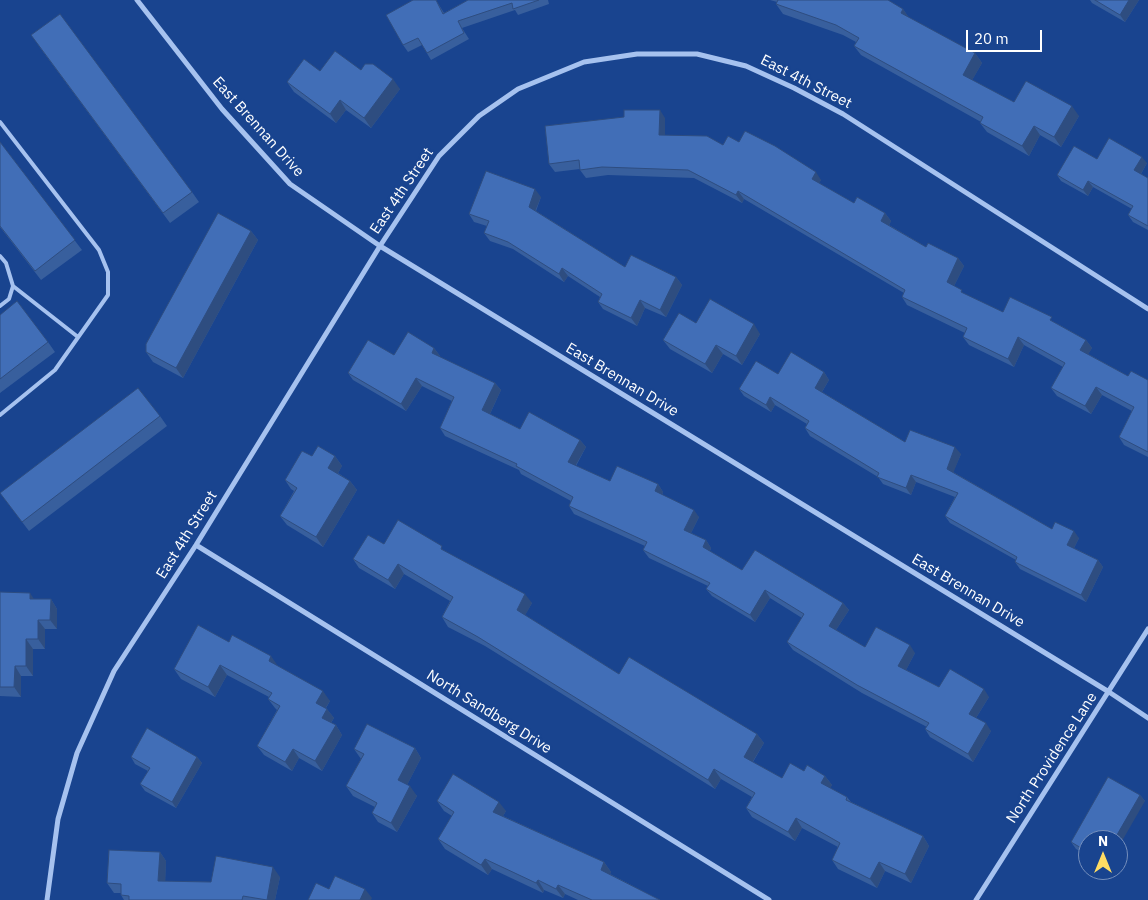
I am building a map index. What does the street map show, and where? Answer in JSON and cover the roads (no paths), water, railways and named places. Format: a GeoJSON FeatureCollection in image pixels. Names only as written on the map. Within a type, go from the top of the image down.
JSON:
{"type":"FeatureCollection","features":[{"type":"Feature","properties":{"kind":"street","name":"East Brennan Drive"},"geometry":{"type":"LineString","coordinates":[[138,0],[222,109],[290,184],[380,246],[1109,692],[1148,718]]}},
{"type":"Feature","properties":{"kind":"street","name":"East 4th Street"},"geometry":{"type":"LineString","coordinates":[[47,900],[58,819],[77,753],[114,671],[196,545],[380,246],[439,156],[479,116],[518,90],[584,62],[637,54],[697,54],[746,66],[794,88],[842,114],[1148,309]]}},
{"type":"Feature","properties":{"kind":"street","name":"North Sandberg Drive"},"geometry":{"type":"LineString","coordinates":[[196,545],[769,900]]}},
{"type":"Feature","properties":{"kind":"street","name":"North Providence Lane"},"geometry":{"type":"LineString","coordinates":[[976,900],[1148,629]]}},
{"type":"Feature","properties":{"kind":"lane"},"geometry":{"type":"LineString","coordinates":[[0,122],[98,250],[108,272],[108,295],[55,370],[0,415]]}},
{"type":"Feature","properties":{"kind":"lane"},"geometry":{"type":"LineString","coordinates":[[0,256],[6,263],[13,286],[9,299],[0,306]]}},
{"type":"Feature","properties":{"kind":"lane"},"geometry":{"type":"LineString","coordinates":[[13,286],[78,337]]}}]}
